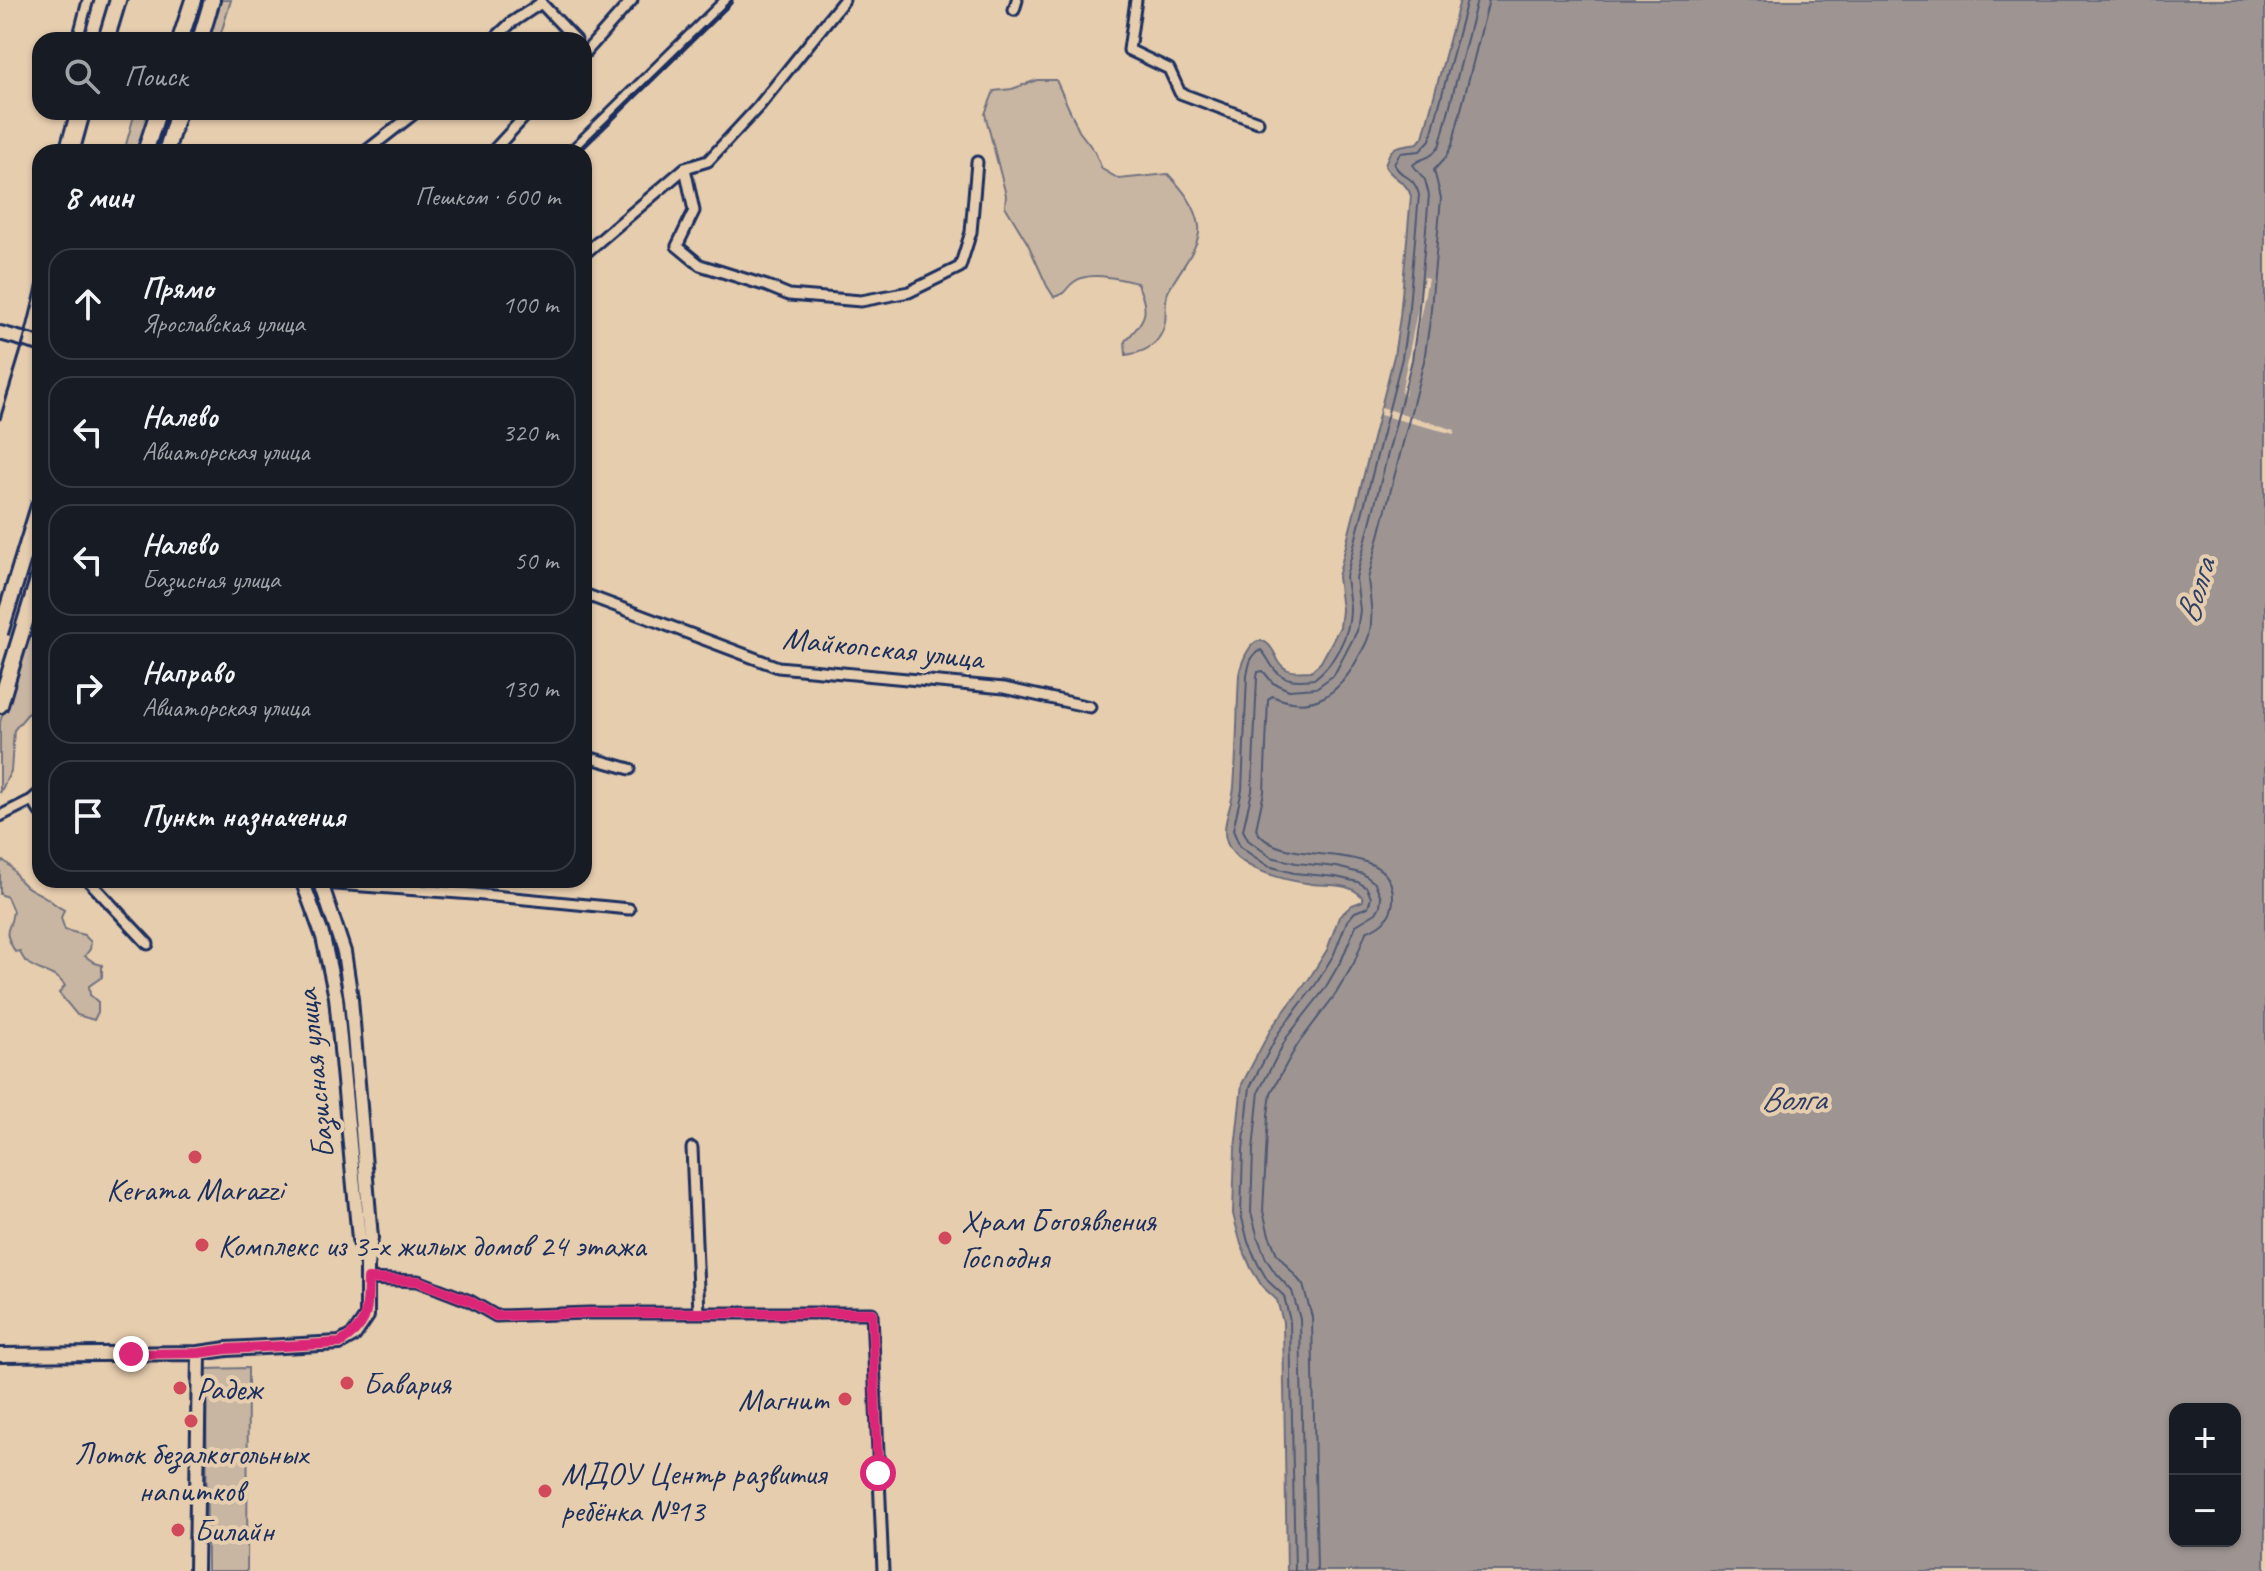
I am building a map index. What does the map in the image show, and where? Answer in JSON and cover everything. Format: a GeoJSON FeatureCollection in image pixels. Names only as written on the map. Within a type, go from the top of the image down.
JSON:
{"type":"FeatureCollection","features":[{"type":"Feature","properties":{"kind":"main road"},"geometry":{"type":"LineString","coordinates":[[183,32],[193,0]]}},
{"type":"Feature","properties":{"kind":"main road"},"geometry":{"type":"LineString","coordinates":[[202,32],[212,0]]}},
{"type":"Feature","properties":{"kind":"main road"},"geometry":{"type":"LineString","coordinates":[[148,144],[155,120]]}},
{"type":"Feature","properties":{"kind":"main road"},"geometry":{"type":"LineString","coordinates":[[168,144],[176,120]]}},
{"type":"Feature","properties":{"kind":"main road"},"geometry":{"type":"LineString","coordinates":[[0,633],[32,529]]}},
{"type":"Feature","properties":{"kind":"main road"},"geometry":{"type":"LineString","coordinates":[[0,705],[32,599]]}},
{"type":"Feature","properties":{"kind":"street"},"geometry":{"type":"LineString","coordinates":[[592,43],[632,0]]}},
{"type":"Feature","properties":{"kind":"street"},"geometry":{"type":"LineString","coordinates":[[579,144],[726,0]]}},
{"type":"Feature","properties":{"kind":"street"},"geometry":{"type":"LineString","coordinates":[[592,247],[685,168],[708,161],[759,106],[844,0]]}},
{"type":"Feature","properties":{"kind":"street"},"geometry":{"type":"LineString","coordinates":[[1136,0],[1129,50],[1169,69],[1180,93],[1258,122]]}},
{"type":"Feature","properties":{"kind":"street"},"geometry":{"type":"LineString","coordinates":[[501,32],[541,2],[569,32]]}},
{"type":"Feature","properties":{"kind":"street"},"geometry":{"type":"LineString","coordinates":[[375,144],[406,120]]}},
{"type":"Feature","properties":{"kind":"street"},"geometry":{"type":"LineString","coordinates":[[499,144],[522,120]]}},
{"type":"Feature","properties":{"kind":"street"},"geometry":{"type":"LineString","coordinates":[[685,168],[694,211],[677,246],[700,265],[789,295],[861,301],[909,292],[960,267],[971,232],[977,162]]}},
{"type":"Feature","properties":{"kind":"street"},"geometry":{"type":"LineString","coordinates":[[0,333],[32,342]]}},
{"type":"Feature","properties":{"kind":"street","name":"Майкопская улица"},"geometry":{"type":"LineString","coordinates":[[592,597],[778,667],[1004,688],[1090,707]]}},
{"type":"Feature","properties":{"kind":"street"},"geometry":{"type":"LineString","coordinates":[[592,758],[630,769]]}},
{"type":"Feature","properties":{"kind":"street"},"geometry":{"type":"LineString","coordinates":[[0,816],[32,798]]}},
{"type":"Feature","properties":{"kind":"street"},"geometry":{"type":"LineString","coordinates":[[96,888],[148,944]]}},
{"type":"Feature","properties":{"kind":"street","name":"Базисная улица"},"geometry":{"type":"LineString","coordinates":[[305,888],[323,937],[336,997],[359,1239],[367,1265]]}},
{"type":"Feature","properties":{"kind":"street","name":"Базисная улица"},"geometry":{"type":"LineString","coordinates":[[199,1353],[340,1343],[354,1335],[367,1316],[367,1265],[371,1238],[351,999],[344,952],[323,888]]}},
{"type":"Feature","properties":{"kind":"street"},"geometry":{"type":"LineString","coordinates":[[397,888],[629,909]]}},
{"type":"Feature","properties":{"kind":"street"},"geometry":{"type":"LineString","coordinates":[[692,1148],[699,1313]]}},
{"type":"Feature","properties":{"kind":"street"},"geometry":{"type":"LineString","coordinates":[[368,1279],[418,1281],[470,1301],[496,1316],[872,1313],[883,1571]]}},
{"type":"Feature","properties":{"kind":"street"},"geometry":{"type":"LineString","coordinates":[[0,1355],[199,1353],[196,1571]]}},
{"type":"Feature","properties":{"kind":"shaded area"},"geometry":{"type":"Polygon","coordinates":[[[217,0],[231,0],[221,32],[207,32],[217,0]]]}},
{"type":"Feature","properties":{"kind":"shaded area"},"geometry":{"type":"Polygon","coordinates":[[[1037,80],[1056,80],[1079,131],[1095,152],[1102,169],[1119,179],[1168,174],[1195,211],[1199,226],[1197,242],[1168,292],[1162,332],[1152,346],[1139,352],[1126,355],[1125,341],[1138,327],[1144,314],[1144,301],[1137,283],[1105,276],[1080,278],[1054,297],[1005,206],[1006,195],[985,114],[994,91],[1012,89],[1037,80]]]}},
{"type":"Feature","properties":{"kind":"shaded area"},"geometry":{"type":"Polygon","coordinates":[[[133,120],[148,120],[141,144],[126,144],[133,120]]]}},
{"type":"Feature","properties":{"kind":"shaded area"},"geometry":{"type":"Polygon","coordinates":[[[32,620],[32,709],[14,730],[11,771],[0,793],[0,722],[32,620]]]}},
{"type":"Feature","properties":{"kind":"shaded area"},"geometry":{"type":"Polygon","coordinates":[[[4,861],[23,884],[64,910],[61,918],[65,930],[84,935],[91,942],[85,956],[102,965],[102,977],[89,986],[90,995],[98,1002],[94,1020],[77,1015],[59,993],[65,986],[60,980],[28,963],[20,951],[15,952],[7,934],[13,911],[7,897],[0,894],[0,862],[4,861]]]}},
{"type":"Feature","properties":{"kind":"shaded area"},"geometry":{"type":"Polygon","coordinates":[[[248,1368],[247,1571],[207,1571],[206,1369],[248,1368]]]}},
{"type":"Feature","properties":{"kind":"water","name":"Волга"},"geometry":{"type":"Polygon","coordinates":[[[1460,0],[2265,0],[2265,1571],[1287,1571],[1283,1322],[1277,1300],[1262,1286],[1251,1268],[1233,1214],[1235,1149],[1242,1084],[1272,1027],[1327,950],[1339,917],[1363,898],[1346,887],[1300,882],[1257,870],[1234,853],[1227,842],[1225,829],[1234,787],[1239,675],[1250,648],[1260,641],[1266,642],[1286,669],[1311,671],[1321,662],[1340,627],[1342,610],[1338,577],[1394,356],[1400,317],[1411,196],[1385,166],[1392,150],[1418,143],[1423,137],[1460,0]]]}},
{"type":"Feature","properties":{"kind":"pier"},"geometry":{"type":"Polygon","coordinates":[[[1424,277],[1428,278],[1405,395],[1401,393],[1424,277]]]}},
{"type":"Feature","properties":{"kind":"pier"},"geometry":{"type":"Polygon","coordinates":[[[1381,407],[1455,430],[1454,434],[1380,415],[1381,407]]]}},
{"type":"Feature","properties":{"kind":"railway"},"geometry":{"type":"LineString","coordinates":[[74,31],[82,0]]}},
{"type":"Feature","properties":{"kind":"railway"},"geometry":{"type":"LineString","coordinates":[[85,32],[94,0]]}},
{"type":"Feature","properties":{"kind":"railway"},"geometry":{"type":"LineString","coordinates":[[99,32],[109,0]]}},
{"type":"Feature","properties":{"kind":"railway"},"geometry":{"type":"LineString","coordinates":[[117,32],[127,0]]}},
{"type":"Feature","properties":{"kind":"railway"},"geometry":{"type":"LineString","coordinates":[[584,144],[732,0]]}},
{"type":"Feature","properties":{"kind":"railway"},"geometry":{"type":"LineString","coordinates":[[60,144],[68,120]]}},
{"type":"Feature","properties":{"kind":"railway"},"geometry":{"type":"LineString","coordinates":[[82,144],[89,120]]}},
{"type":"Feature","properties":{"kind":"railway"},"geometry":{"type":"LineString","coordinates":[[0,419],[32,308]]}},
{"type":"Feature","properties":{"kind":"place","name":"Kerama Marazzi"},"geometry":{"type":"Point","coordinates":[195,1157]}},
{"type":"Feature","properties":{"kind":"place","name":"Храм Богоявления Господня"},"geometry":{"type":"Point","coordinates":[945,1238]}},
{"type":"Feature","properties":{"kind":"place","name":"Комплекс из 3-х жилых домов 24 этажа"},"geometry":{"type":"Point","coordinates":[202,1245]}},
{"type":"Feature","properties":{"kind":"place","name":"Бавария"},"geometry":{"type":"Point","coordinates":[347,1383]}},
{"type":"Feature","properties":{"kind":"place","name":"Радеж"},"geometry":{"type":"Point","coordinates":[180,1388]}},
{"type":"Feature","properties":{"kind":"place","name":"Магнит"},"geometry":{"type":"Point","coordinates":[845,1399]}},
{"type":"Feature","properties":{"kind":"place","name":"Лоток безалкогольных напитков"},"geometry":{"type":"Point","coordinates":[191,1421]}},
{"type":"Feature","properties":{"kind":"place","name":"МДОУ Центр развития ребёнка №13"},"geometry":{"type":"Point","coordinates":[545,1491]}},
{"type":"Feature","properties":{"kind":"place","name":"Билайн"},"geometry":{"type":"Point","coordinates":[178,1530]}},
{"type":"Feature","properties":{"kind":"route"},"geometry":{"type":"LineString","coordinates":[[131,1354],[199,1353],[340,1343],[354,1335],[367,1316],[368,1279],[418,1281],[470,1301],[496,1316],[872,1313],[878,1473]]}}]}
